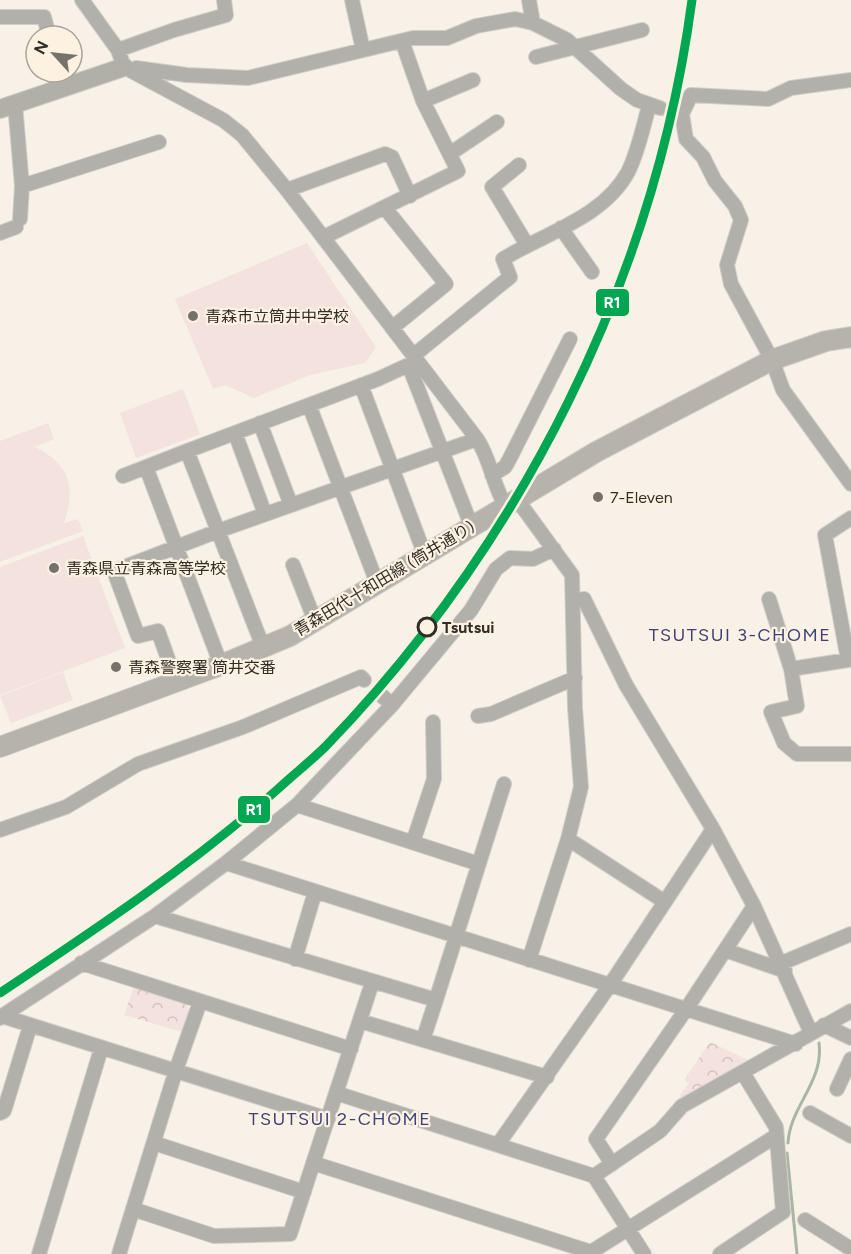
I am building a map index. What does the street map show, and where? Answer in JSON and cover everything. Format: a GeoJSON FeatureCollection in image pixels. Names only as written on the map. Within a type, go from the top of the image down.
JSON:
{"type":"FeatureCollection","features":[{"type":"Feature","properties":{"kind":"main road","name":"青森田代十和田線 (筒井通り)"},"geometry":{"type":"LineString","coordinates":[[0,747],[221,665],[290,636],[510,501],[596,452],[772,360],[826,341],[851,337]]}},
{"type":"Feature","properties":{"kind":"street"},"geometry":{"type":"LineString","coordinates":[[82,0],[121,58],[237,130],[324,237],[392,328],[413,361],[477,439],[489,459],[492,474],[510,501],[554,549],[572,575],[581,787],[568,839],[529,960]]}},
{"type":"Feature","properties":{"kind":"street"},"geometry":{"type":"LineString","coordinates":[[84,71],[121,58],[174,30],[226,15],[224,0]]}},
{"type":"Feature","properties":{"kind":"street"},"geometry":{"type":"LineString","coordinates":[[529,0],[533,23]]}},
{"type":"Feature","properties":{"kind":"street"},"geometry":{"type":"LineString","coordinates":[[355,1],[363,50]]}},
{"type":"Feature","properties":{"kind":"street"},"geometry":{"type":"LineString","coordinates":[[0,17],[44,17],[46,24]]}},
{"type":"Feature","properties":{"kind":"street"},"geometry":{"type":"LineString","coordinates":[[121,58],[187,75],[248,78],[402,40],[420,37],[447,38],[501,20],[533,23],[577,47],[607,79],[654,107],[631,166],[621,184],[589,213],[503,259],[510,277],[413,361],[361,385],[123,476]]}},
{"type":"Feature","properties":{"kind":"street"},"geometry":{"type":"LineString","coordinates":[[536,57],[642,30]]}},
{"type":"Feature","properties":{"kind":"street"},"geometry":{"type":"LineString","coordinates":[[324,237],[458,171],[423,101],[402,40]]}},
{"type":"Feature","properties":{"kind":"street"},"geometry":{"type":"LineString","coordinates":[[423,101],[473,80]]}},
{"type":"Feature","properties":{"kind":"street"},"geometry":{"type":"LineString","coordinates":[[851,80],[791,88],[768,99],[691,95],[680,113],[686,139],[703,157],[715,181],[739,214],[740,231],[727,266],[729,276],[772,360],[783,390],[851,484]]}},
{"type":"Feature","properties":{"kind":"street"},"geometry":{"type":"LineString","coordinates":[[0,232],[18,223],[21,186],[7,106],[50,84]]}},
{"type":"Feature","properties":{"kind":"street"},"geometry":{"type":"LineString","coordinates":[[451,153],[497,122]]}},
{"type":"Feature","properties":{"kind":"street"},"geometry":{"type":"LineString","coordinates":[[21,186],[159,142]]}},
{"type":"Feature","properties":{"kind":"street"},"geometry":{"type":"LineString","coordinates":[[287,190],[385,154],[392,157],[410,196]]}},
{"type":"Feature","properties":{"kind":"street"},"geometry":{"type":"LineString","coordinates":[[519,165],[492,187],[526,245]]}},
{"type":"Feature","properties":{"kind":"street"},"geometry":{"type":"LineString","coordinates":[[385,208],[446,284],[392,328]]}},
{"type":"Feature","properties":{"kind":"street"},"geometry":{"type":"LineString","coordinates":[[561,228],[592,272]]}},
{"type":"Feature","properties":{"kind":"street"},"geometry":{"type":"LineString","coordinates":[[492,474],[505,467],[570,339]]}},
{"type":"Feature","properties":{"kind":"street"},"geometry":{"type":"LineString","coordinates":[[413,361],[442,453],[471,525]]}},
{"type":"Feature","properties":{"kind":"street"},"geometry":{"type":"LineString","coordinates":[[361,385],[424,553]]}},
{"type":"Feature","properties":{"kind":"street"},"geometry":{"type":"LineString","coordinates":[[309,405],[377,583]]}},
{"type":"Feature","properties":{"kind":"street"},"geometry":{"type":"LineString","coordinates":[[260,423],[291,505]]}},
{"type":"Feature","properties":{"kind":"street"},"geometry":{"type":"LineString","coordinates":[[234,433],[265,514]]}},
{"type":"Feature","properties":{"kind":"street"},"geometry":{"type":"LineString","coordinates":[[176,681],[158,631],[138,636],[113,574],[218,531],[477,439]]}},
{"type":"Feature","properties":{"kind":"street"},"geometry":{"type":"LineString","coordinates":[[187,451],[263,647]]}},
{"type":"Feature","properties":{"kind":"street"},"geometry":{"type":"LineString","coordinates":[[146,467],[221,665]]}},
{"type":"Feature","properties":{"kind":"street"},"geometry":{"type":"LineString","coordinates":[[791,669],[848,660],[848,641],[825,535],[851,518]]}},
{"type":"Feature","properties":{"kind":"street"},"geometry":{"type":"LineString","coordinates":[[1,1017],[155,916],[226,863],[297,805],[392,705],[471,610],[502,562],[510,558],[540,557],[554,549]]}},
{"type":"Feature","properties":{"kind":"street"},"geometry":{"type":"LineString","coordinates":[[293,565],[315,621]]}},
{"type":"Feature","properties":{"kind":"street"},"geometry":{"type":"LineString","coordinates":[[573,601],[584,599],[626,685],[713,829],[754,906],[811,1033]]}},
{"type":"Feature","properties":{"kind":"street"},"geometry":{"type":"LineString","coordinates":[[769,599],[791,669],[796,706],[771,712],[784,743],[797,753],[851,754]]}},
{"type":"Feature","properties":{"kind":"street"},"geometry":{"type":"LineString","coordinates":[[0,830],[66,807],[138,764],[243,727],[333,687],[360,677],[364,680]]}},
{"type":"Feature","properties":{"kind":"street"},"geometry":{"type":"LineString","coordinates":[[478,716],[491,714],[575,678]]}},
{"type":"Feature","properties":{"kind":"street"},"geometry":{"type":"LineString","coordinates":[[380,694],[392,705]]}},
{"type":"Feature","properties":{"kind":"street"},"geometry":{"type":"LineString","coordinates":[[412,842],[434,779],[433,722]]}},
{"type":"Feature","properties":{"kind":"street"},"geometry":{"type":"LineString","coordinates":[[423,1040],[504,784]]}},
{"type":"Feature","properties":{"kind":"street"},"geometry":{"type":"LineString","coordinates":[[297,805],[479,864]]}},
{"type":"Feature","properties":{"kind":"street"},"geometry":{"type":"LineString","coordinates":[[499,1143],[610,985],[713,829]]}},
{"type":"Feature","properties":{"kind":"street"},"geometry":{"type":"LineString","coordinates":[[568,839],[665,902]]}},
{"type":"Feature","properties":{"kind":"street"},"geometry":{"type":"LineString","coordinates":[[226,863],[796,1044]]}},
{"type":"Feature","properties":{"kind":"street"},"geometry":{"type":"LineString","coordinates":[[295,959],[315,892]]}},
{"type":"Feature","properties":{"kind":"street"},"geometry":{"type":"LineString","coordinates":[[612,1164],[596,1139],[754,906]]}},
{"type":"Feature","properties":{"kind":"street"},"geometry":{"type":"LineString","coordinates":[[155,916],[372,983],[435,1000]]}},
{"type":"Feature","properties":{"kind":"street"},"geometry":{"type":"LineString","coordinates":[[725,950],[783,967],[851,934]]}},
{"type":"Feature","properties":{"kind":"street"},"geometry":{"type":"LineString","coordinates":[[81,963],[351,1049]]}},
{"type":"Feature","properties":{"kind":"street"},"geometry":{"type":"LineString","coordinates":[[133,1209],[214,1236],[290,1233],[372,983]]}},
{"type":"Feature","properties":{"kind":"street"},"geometry":{"type":"LineString","coordinates":[[119,1254],[176,1070],[200,1002]]}},
{"type":"Feature","properties":{"kind":"street"},"geometry":{"type":"LineString","coordinates":[[594,1176],[660,1131],[682,1106],[796,1044],[824,1025],[851,1011]]}},
{"type":"Feature","properties":{"kind":"street"},"geometry":{"type":"LineString","coordinates":[[1,1017],[328,1119]]}},
{"type":"Feature","properties":{"kind":"street"},"geometry":{"type":"LineString","coordinates":[[360,1021],[547,1077]]}},
{"type":"Feature","properties":{"kind":"street"},"geometry":{"type":"LineString","coordinates":[[824,1025],[851,1038]]}},
{"type":"Feature","properties":{"kind":"street"},"geometry":{"type":"LineString","coordinates":[[0,1125],[2,1112],[30,1026]]}},
{"type":"Feature","properties":{"kind":"street"},"geometry":{"type":"LineString","coordinates":[[39,1254],[101,1049]]}},
{"type":"Feature","properties":{"kind":"street"},"geometry":{"type":"LineString","coordinates":[[837,1089],[851,1059]]}},
{"type":"Feature","properties":{"kind":"street"},"geometry":{"type":"LineString","coordinates":[[720,1254],[783,1212],[776,1127],[743,1073]]}},
{"type":"Feature","properties":{"kind":"street"},"geometry":{"type":"LineString","coordinates":[[336,1093],[499,1143],[594,1176],[644,1254]]}},
{"type":"Feature","properties":{"kind":"street"},"geometry":{"type":"LineString","coordinates":[[810,1113],[851,1136]]}},
{"type":"Feature","properties":{"kind":"street"},"geometry":{"type":"LineString","coordinates":[[313,1163],[591,1252],[776,1136]]}},
{"type":"Feature","properties":{"kind":"street"},"geometry":{"type":"LineString","coordinates":[[153,1143],[304,1192]]}},
{"type":"Feature","properties":{"kind":"street"},"geometry":{"type":"LineString","coordinates":[[805,1220],[851,1249]]}},
{"type":"Feature","properties":{"kind":"green space"},"geometry":{"type":"Polygon","coordinates":[[[307,243],[376,347],[365,363],[310,375],[254,398],[225,385],[213,389],[175,299],[307,243]]]}},
{"type":"Feature","properties":{"kind":"green space"},"geometry":{"type":"Polygon","coordinates":[[[183,389],[200,434],[136,458],[120,413],[183,389]]]}},
{"type":"Feature","properties":{"kind":"green space"},"geometry":{"type":"Polygon","coordinates":[[[48,423],[54,439],[35,447],[56,461],[63,469],[69,488],[68,510],[64,523],[78,519],[83,531],[0,562],[0,441],[48,423]]]}},
{"type":"Feature","properties":{"kind":"green space"},"geometry":{"type":"Polygon","coordinates":[[[83,536],[125,648],[0,695],[0,567],[83,536]]]}},
{"type":"Feature","properties":{"kind":"green space"},"geometry":{"type":"Polygon","coordinates":[[[63,672],[73,700],[11,723],[0,696],[63,672]]]}},
{"type":"Feature","properties":{"kind":"green space"},"geometry":{"type":"Polygon","coordinates":[[[134,987],[185,1002],[189,1010],[182,1032],[124,1015],[134,987]]]}},
{"type":"Feature","properties":{"kind":"green space"},"geometry":{"type":"Polygon","coordinates":[[[710,1042],[752,1062],[683,1098],[679,1096],[689,1083],[684,1080],[710,1042]]]}},
{"type":"Feature","properties":{"kind":"waterway"},"geometry":{"type":"LineString","coordinates":[[788,1143],[794,1117],[817,1070],[819,1043]]}},
{"type":"Feature","properties":{"kind":"waterway"},"geometry":{"type":"LineString","coordinates":[[787,1153],[797,1254]]}},
{"type":"Feature","properties":{"kind":"tunnel"},"geometry":{"type":"LineString","coordinates":[[660,108],[677,113]]}},
{"type":"Feature","properties":{"kind":"transit line","name":"R1"},"geometry":{"type":"LineString","coordinates":[[0,993],[178,870],[246,816],[314,757],[396,667],[460,583],[518,495],[568,402],[611,305],[647,206],[674,104],[692,0]]}},
{"type":"Feature","properties":{"kind":"place","name":"青森市立筒井中学校"},"geometry":{"type":"Point","coordinates":[193,316]}},
{"type":"Feature","properties":{"kind":"place","name":"7-Eleven"},"geometry":{"type":"Point","coordinates":[598,497]}},
{"type":"Feature","properties":{"kind":"place","name":"青森県立青森高等学校"},"geometry":{"type":"Point","coordinates":[54,568]}},
{"type":"Feature","properties":{"kind":"place","name":"Tsutsui"},"geometry":{"type":"Point","coordinates":[427,627]}},
{"type":"Feature","properties":{"kind":"place","name":"青森警察署 筒井交番"},"geometry":{"type":"Point","coordinates":[116,667]}},
{"type":"Feature","properties":{"kind":"district","name":"TSUTSUI 3-CHOME"},"geometry":{"type":"Point","coordinates":[740,635]}},
{"type":"Feature","properties":{"kind":"district","name":"TSUTSUI 2-CHOME"},"geometry":{"type":"Point","coordinates":[340,1119]}}]}
